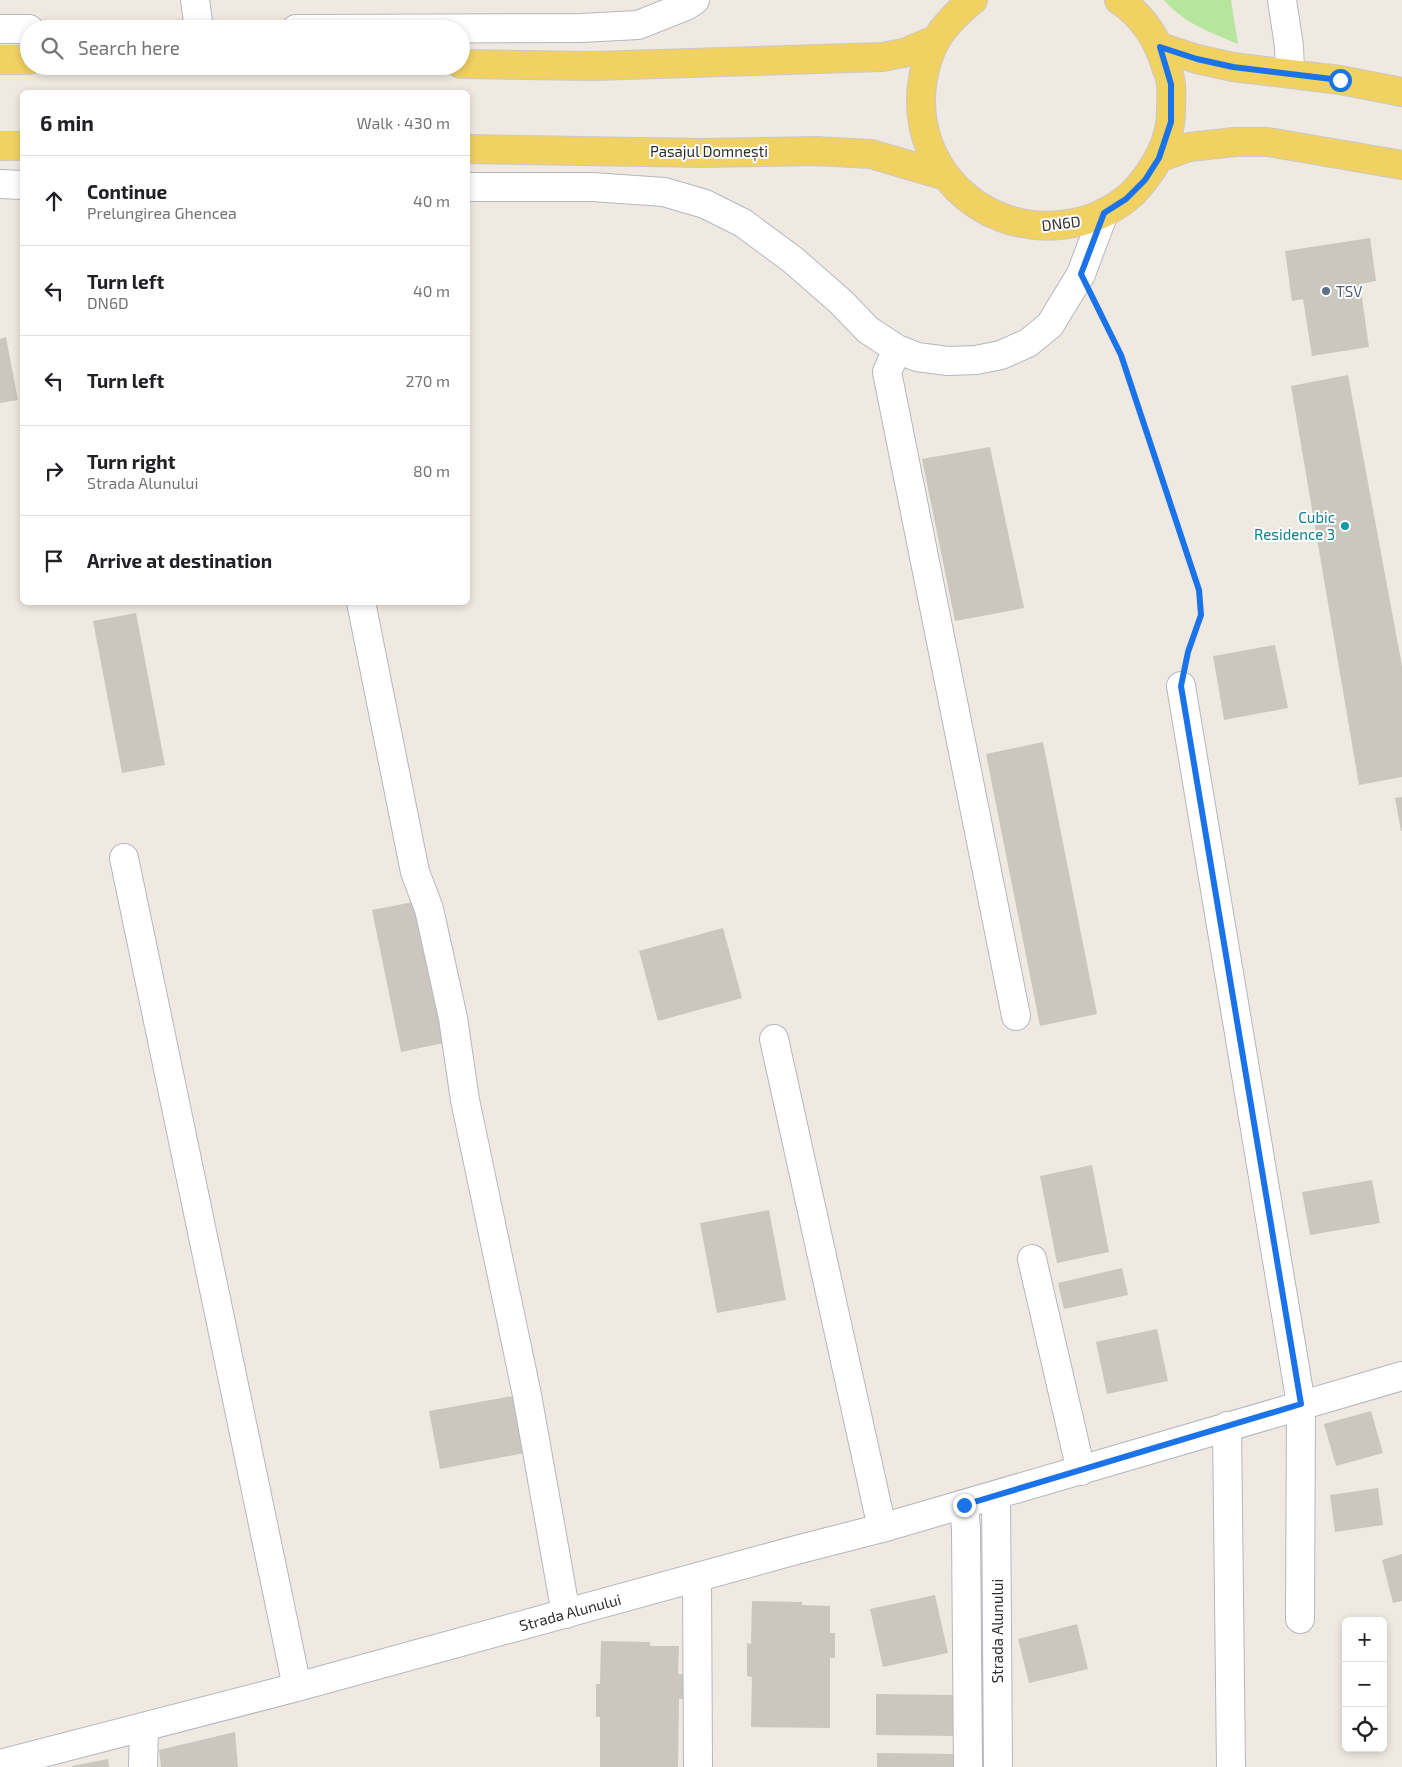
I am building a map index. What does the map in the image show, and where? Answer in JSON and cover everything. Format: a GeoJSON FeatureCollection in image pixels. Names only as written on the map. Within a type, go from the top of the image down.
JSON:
{"type":"FeatureCollection","features":[{"type":"Feature","properties":{"kind":"main road","name":"DN6D"},"geometry":{"type":"LineString","coordinates":[[973,0],[956,14],[936,39],[924,69],[920,101],[924,133],[936,163],[956,188],[981,209],[1010,222],[1042,227],[1074,224],[1104,213],[1126,199],[1145,180],[1159,158],[1171,122],[1171,84],[1160,47],[1146,24],[1127,5],[1119,0]]}},
{"type":"Feature","properties":{"kind":"main road"},"geometry":{"type":"LineString","coordinates":[[470,64],[593,66],[882,57],[904,53],[936,39]]}},
{"type":"Feature","properties":{"kind":"main road"},"geometry":{"type":"LineString","coordinates":[[1160,47],[1197,59],[1233,67],[1340,80],[1402,92]]}},
{"type":"Feature","properties":{"kind":"main road"},"geometry":{"type":"LineString","coordinates":[[0,60],[20,60]]}},
{"type":"Feature","properties":{"kind":"main road"},"geometry":{"type":"LineString","coordinates":[[1159,158],[1189,147],[1235,142],[1268,142],[1402,165]]}},
{"type":"Feature","properties":{"kind":"main road"},"geometry":{"type":"LineString","coordinates":[[0,146],[20,146]]}},
{"type":"Feature","properties":{"kind":"main road","name":"Pasajul Domnești"},"geometry":{"type":"LineString","coordinates":[[470,149],[702,153],[815,151],[871,154],[946,176]]}},
{"type":"Feature","properties":{"kind":"street"},"geometry":{"type":"LineString","coordinates":[[195,0],[198,20]]}},
{"type":"Feature","properties":{"kind":"street"},"geometry":{"type":"LineString","coordinates":[[470,28],[571,28],[638,25],[686,6],[695,0]]}},
{"type":"Feature","properties":{"kind":"street"},"geometry":{"type":"LineString","coordinates":[[1282,0],[1289,46],[1290,73]]}},
{"type":"Feature","properties":{"kind":"street"},"geometry":{"type":"LineString","coordinates":[[0,29],[20,29]]}},
{"type":"Feature","properties":{"kind":"street"},"geometry":{"type":"LineString","coordinates":[[0,184],[20,185]]}},
{"type":"Feature","properties":{"kind":"street"},"geometry":{"type":"LineString","coordinates":[[470,187],[592,187],[664,192],[705,204],[743,223],[793,260],[868,330],[897,349],[917,357],[948,361],[976,360],[1001,355],[1028,343],[1050,324],[1081,274],[1104,213]]}},
{"type":"Feature","properties":{"kind":"street"},"geometry":{"type":"LineString","coordinates":[[897,349],[887,372],[1016,1016]]}},
{"type":"Feature","properties":{"kind":"street"},"geometry":{"type":"LineString","coordinates":[[362,605],[415,872],[429,910],[453,1018],[465,1100],[527,1395],[566,1614]]}},
{"type":"Feature","properties":{"kind":"street"},"geometry":{"type":"LineString","coordinates":[[1181,686],[1301,1404],[1300,1618]]}},
{"type":"Feature","properties":{"kind":"street"},"geometry":{"type":"LineString","coordinates":[[124,858],[297,1687]]}},
{"type":"Feature","properties":{"kind":"street"},"geometry":{"type":"LineString","coordinates":[[774,1039],[882,1528]]}},
{"type":"Feature","properties":{"kind":"street"},"geometry":{"type":"LineString","coordinates":[[1032,1259],[1081,1470]]}},
{"type":"Feature","properties":{"kind":"street","name":"Strada Alunului"},"geometry":{"type":"LineString","coordinates":[[0,1764],[144,1728],[882,1528],[1402,1376]]}},
{"type":"Feature","properties":{"kind":"street"},"geometry":{"type":"LineString","coordinates":[[1227,1426],[1231,1767]]}},
{"type":"Feature","properties":{"kind":"street","name":"Strada Alunului"},"geometry":{"type":"LineString","coordinates":[[996,1495],[998,1767]]}},
{"type":"Feature","properties":{"kind":"street"},"geometry":{"type":"LineString","coordinates":[[964,1505],[966,1530],[968,1767]]}},
{"type":"Feature","properties":{"kind":"street"},"geometry":{"type":"LineString","coordinates":[[696,1578],[698,1767]]}},
{"type":"Feature","properties":{"kind":"street"},"geometry":{"type":"LineString","coordinates":[[143,1767],[144,1728]]}},
{"type":"Feature","properties":{"kind":"path"},"geometry":{"type":"LineString","coordinates":[[1081,274],[1121,355],[1199,590],[1201,615],[1188,652],[1181,686]]}},
{"type":"Feature","properties":{"kind":"green space"},"geometry":{"type":"Polygon","coordinates":[[[1164,0],[1231,0],[1238,44],[1189,21],[1164,0]]]}},
{"type":"Feature","properties":{"kind":"building","name":"TSV"},"geometry":{"type":"Polygon","coordinates":[[[1370,238],[1376,281],[1360,284],[1369,347],[1312,356],[1303,299],[1292,301],[1285,251],[1370,238]]]}},
{"type":"Feature","properties":{"kind":"building"},"geometry":{"type":"Polygon","coordinates":[[[6,337],[18,400],[0,403],[0,339],[6,337]]]}},
{"type":"Feature","properties":{"kind":"building","name":"Cubic Residence 3"},"geometry":{"type":"Polygon","coordinates":[[[1348,375],[1402,666],[1402,777],[1359,785],[1291,386],[1348,375]]]}},
{"type":"Feature","properties":{"kind":"building"},"geometry":{"type":"Polygon","coordinates":[[[990,447],[1024,608],[955,621],[922,459],[990,447]]]}},
{"type":"Feature","properties":{"kind":"building"},"geometry":{"type":"Polygon","coordinates":[[[136,613],[165,765],[122,773],[93,621],[136,613]]]}},
{"type":"Feature","properties":{"kind":"building"},"geometry":{"type":"Polygon","coordinates":[[[1275,645],[1288,708],[1224,720],[1213,656],[1275,645]]]}},
{"type":"Feature","properties":{"kind":"building"},"geometry":{"type":"Polygon","coordinates":[[[1043,742],[1097,1014],[1040,1026],[986,754],[1043,742]]]}},
{"type":"Feature","properties":{"kind":"building"},"geometry":{"type":"Polygon","coordinates":[[[1402,797],[1402,831],[1401,831],[1395,798],[1402,797]]]}},
{"type":"Feature","properties":{"kind":"building"},"geometry":{"type":"Polygon","coordinates":[[[418,901],[448,1042],[401,1052],[372,910],[418,901]]]}},
{"type":"Feature","properties":{"kind":"building"},"geometry":{"type":"Polygon","coordinates":[[[723,928],[742,998],[658,1021],[639,951],[723,928]]]}},
{"type":"Feature","properties":{"kind":"building"},"geometry":{"type":"Polygon","coordinates":[[[1092,1165],[1109,1252],[1057,1263],[1040,1176],[1092,1165]]]}},
{"type":"Feature","properties":{"kind":"building"},"geometry":{"type":"Polygon","coordinates":[[[1372,1180],[1380,1223],[1310,1235],[1302,1192],[1372,1180]]]}},
{"type":"Feature","properties":{"kind":"building"},"geometry":{"type":"Polygon","coordinates":[[[769,1210],[786,1300],[717,1313],[700,1223],[769,1210]]]}},
{"type":"Feature","properties":{"kind":"building"},"geometry":{"type":"Polygon","coordinates":[[[1122,1268],[1128,1295],[1064,1309],[1058,1283],[1122,1268]]]}},
{"type":"Feature","properties":{"kind":"building"},"geometry":{"type":"Polygon","coordinates":[[[1157,1329],[1168,1381],[1107,1394],[1096,1342],[1157,1329]]]}},
{"type":"Feature","properties":{"kind":"building"},"geometry":{"type":"Polygon","coordinates":[[[519,1395],[530,1452],[440,1469],[429,1411],[519,1395]]]}},
{"type":"Feature","properties":{"kind":"building"},"geometry":{"type":"Polygon","coordinates":[[[1371,1411],[1383,1453],[1336,1466],[1324,1424],[1371,1411]]]}},
{"type":"Feature","properties":{"kind":"building"},"geometry":{"type":"Polygon","coordinates":[[[1378,1488],[1383,1525],[1335,1532],[1330,1495],[1378,1488]]]}},
{"type":"Feature","properties":{"kind":"building"},"geometry":{"type":"Polygon","coordinates":[[[1402,1554],[1402,1601],[1393,1603],[1382,1560],[1402,1554]]]}},
{"type":"Feature","properties":{"kind":"building"},"geometry":{"type":"Polygon","coordinates":[[[935,1595],[948,1653],[883,1667],[870,1609],[935,1595]]]}},
{"type":"Feature","properties":{"kind":"building"},"geometry":{"type":"Polygon","coordinates":[[[752,1601],[802,1602],[802,1605],[830,1606],[830,1633],[835,1633],[835,1658],[830,1658],[830,1728],[751,1727],[752,1677],[747,1676],[747,1643],[751,1644],[752,1601]]]}},
{"type":"Feature","properties":{"kind":"building"},"geometry":{"type":"Polygon","coordinates":[[[1077,1624],[1088,1669],[1029,1683],[1018,1639],[1077,1624]]]}},
{"type":"Feature","properties":{"kind":"building"},"geometry":{"type":"Polygon","coordinates":[[[601,1641],[650,1642],[650,1646],[679,1646],[678,1674],[684,1674],[683,1699],[679,1699],[678,1767],[600,1767],[600,1717],[596,1717],[596,1684],[600,1684],[601,1641]]]}},
{"type":"Feature","properties":{"kind":"building"},"geometry":{"type":"Polygon","coordinates":[[[876,1694],[955,1695],[955,1736],[876,1735],[876,1694]]]}},
{"type":"Feature","properties":{"kind":"building"},"geometry":{"type":"Polygon","coordinates":[[[235,1732],[238,1767],[161,1767],[159,1750],[235,1732]]]}},
{"type":"Feature","properties":{"kind":"building"},"geometry":{"type":"Polygon","coordinates":[[[877,1753],[956,1754],[956,1767],[877,1767],[877,1753]]]}},
{"type":"Feature","properties":{"kind":"building"},"geometry":{"type":"Polygon","coordinates":[[[108,1759],[109,1767],[72,1767],[72,1766],[108,1759]]]}},
{"type":"Feature","properties":{"kind":"place","name":"TSV"},"geometry":{"type":"Point","coordinates":[1326,291]}},
{"type":"Feature","properties":{"kind":"place","name":"Cubic Residence 3"},"geometry":{"type":"Point","coordinates":[1345,526]}},
{"type":"Feature","properties":{"kind":"route"},"geometry":{"type":"LineString","coordinates":[[964,1505],[1301,1404],[1181,686],[1188,652],[1201,615],[1199,590],[1121,355],[1081,274],[1104,213],[1126,199],[1145,180],[1159,158],[1171,122],[1171,84],[1160,47],[1197,59],[1233,67],[1340,80]]}}]}
